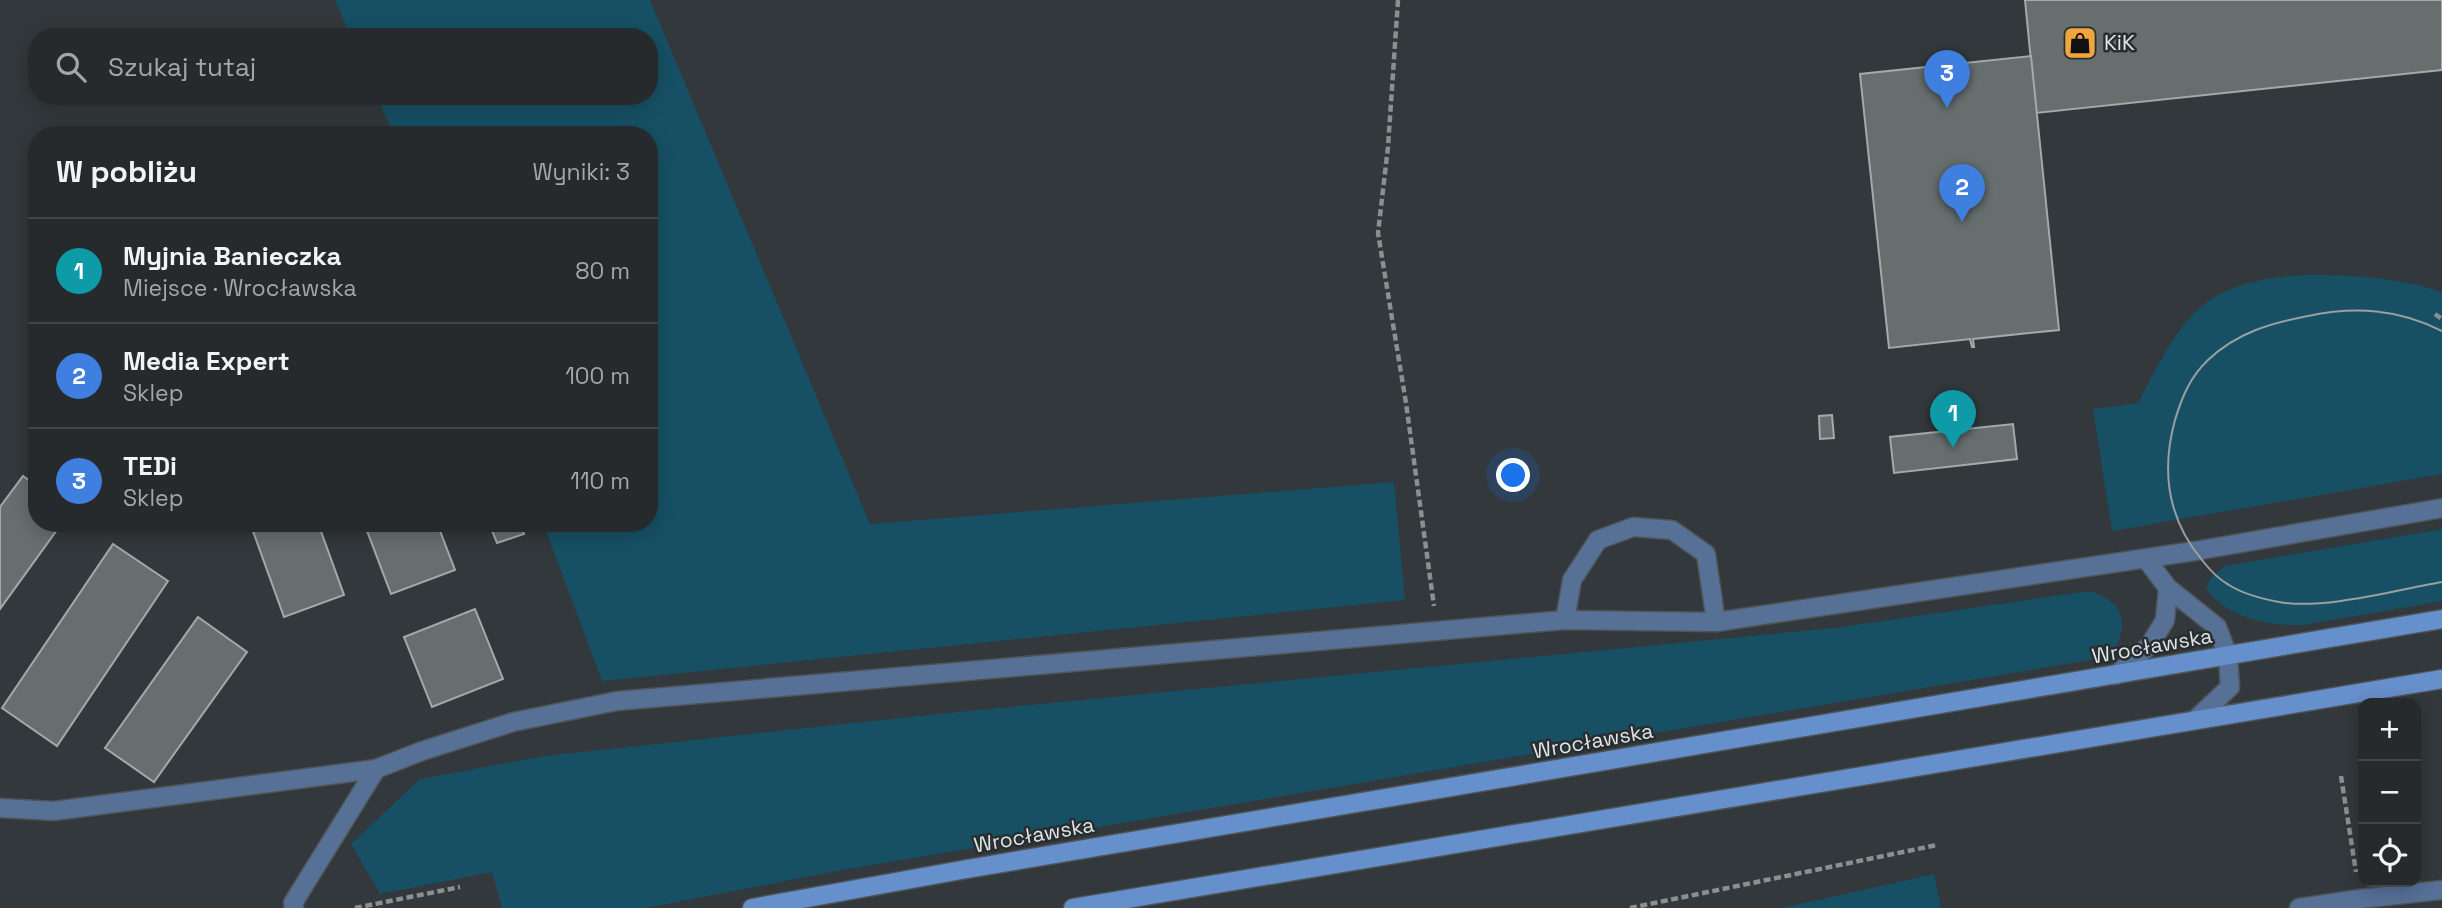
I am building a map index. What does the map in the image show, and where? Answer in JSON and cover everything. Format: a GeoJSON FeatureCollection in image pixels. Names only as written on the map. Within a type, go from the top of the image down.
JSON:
{"type":"FeatureCollection","features":[{"type":"Feature","properties":{"kind":"main road","name":"Wrocławska"},"geometry":{"type":"LineString","coordinates":[[752,908],[2442,619]]}},
{"type":"Feature","properties":{"kind":"main road"},"geometry":{"type":"LineString","coordinates":[[1073,908],[2442,679]]}},
{"type":"Feature","properties":{"kind":"lane"},"geometry":{"type":"LineString","coordinates":[[0,808],[54,811],[376,769],[513,722],[617,701],[1565,620],[1716,622],[2146,559],[2442,508]]}},
{"type":"Feature","properties":{"kind":"lane"},"geometry":{"type":"LineString","coordinates":[[1565,620],[1572,580],[1598,540],[1633,527],[1672,530],[1706,554],[1716,622]]}},
{"type":"Feature","properties":{"kind":"lane"},"geometry":{"type":"LineString","coordinates":[[2146,559],[2168,588],[2217,627],[2228,656],[2230,687],[2196,719]]}},
{"type":"Feature","properties":{"kind":"lane"},"geometry":{"type":"LineString","coordinates":[[2116,675],[2150,645],[2165,620],[2168,588]]}},
{"type":"Feature","properties":{"kind":"lane"},"geometry":{"type":"LineString","coordinates":[[294,908],[293,903],[376,769]]}},
{"type":"Feature","properties":{"kind":"lane"},"geometry":{"type":"LineString","coordinates":[[2299,908],[2360,898],[2442,890]]}},
{"type":"Feature","properties":{"kind":"path"},"geometry":{"type":"LineString","coordinates":[[1398,0],[1388,147],[1378,233],[1406,403],[1437,632]]}},
{"type":"Feature","properties":{"kind":"path"},"geometry":{"type":"LineString","coordinates":[[2435,314],[2442,319]]}},
{"type":"Feature","properties":{"kind":"path"},"geometry":{"type":"LineString","coordinates":[[2341,776],[2360,898]]}},
{"type":"Feature","properties":{"kind":"path"},"geometry":{"type":"LineString","coordinates":[[1630,908],[1937,845]]}},
{"type":"Feature","properties":{"kind":"path"},"geometry":{"type":"LineString","coordinates":[[355,908],[460,887]]}},
{"type":"Feature","properties":{"kind":"shaded area"},"geometry":{"type":"Polygon","coordinates":[[[335,0],[650,0],[870,524],[1394,482],[1405,600],[602,681],[546,532],[658,532],[658,126],[390,126],[381,105],[658,105],[658,28],[347,28],[335,0]]]}},
{"type":"Feature","properties":{"kind":"shaded area"},"geometry":{"type":"Polygon","coordinates":[[[2304,275],[2374,278],[2442,292],[2442,474],[2112,531],[2093,409],[2138,403],[2183,326],[2199,309],[2217,296],[2240,286],[2269,279],[2304,275]]]}},
{"type":"Feature","properties":{"kind":"shaded area"},"geometry":{"type":"Polygon","coordinates":[[[2442,529],[2442,601],[2289,625],[2262,622],[2237,613],[2225,607],[2206,589],[2210,579],[2225,566],[2442,529]]]}},
{"type":"Feature","properties":{"kind":"shaded area"},"geometry":{"type":"Polygon","coordinates":[[[2089,591],[2108,599],[2115,605],[2122,619],[2116,648],[2095,659],[837,871],[646,908],[502,908],[492,872],[380,894],[351,844],[420,779],[544,756],[957,712],[1834,628],[2089,591]]]}},
{"type":"Feature","properties":{"kind":"shaded area"},"geometry":{"type":"Polygon","coordinates":[[[1934,874],[1941,908],[1782,908],[1934,874]]]}},
{"type":"Feature","properties":{"kind":"building"},"geometry":{"type":"Polygon","coordinates":[[[2025,0],[2442,0],[2442,70],[2036,113],[2025,0]]]}},
{"type":"Feature","properties":{"kind":"building"},"geometry":{"type":"Polygon","coordinates":[[[2031,56],[2059,330],[1973,339],[1974,347],[1970,339],[1889,348],[1860,74],[2031,56]]]}},
{"type":"Feature","properties":{"kind":"building"},"geometry":{"type":"Polygon","coordinates":[[[1832,415],[1834,438],[1820,439],[1819,416],[1832,415]]]}},
{"type":"Feature","properties":{"kind":"building"},"geometry":{"type":"Polygon","coordinates":[[[2013,424],[2017,459],[1894,473],[1890,437],[2013,424]]]}},
{"type":"Feature","properties":{"kind":"building"},"geometry":{"type":"Polygon","coordinates":[[[23,476],[28,480],[28,532],[56,532],[0,609],[0,507],[23,476]]]}},
{"type":"Feature","properties":{"kind":"building"},"geometry":{"type":"Polygon","coordinates":[[[253,532],[321,532],[344,595],[284,617],[253,532]]]}},
{"type":"Feature","properties":{"kind":"building"},"geometry":{"type":"Polygon","coordinates":[[[367,532],[440,532],[455,570],[391,594],[367,532]]]}},
{"type":"Feature","properties":{"kind":"building"},"geometry":{"type":"Polygon","coordinates":[[[493,532],[523,532],[524,534],[497,543],[493,532]]]}},
{"type":"Feature","properties":{"kind":"building"},"geometry":{"type":"Polygon","coordinates":[[[113,544],[168,581],[57,746],[2,708],[113,544]]]}},
{"type":"Feature","properties":{"kind":"building"},"geometry":{"type":"Polygon","coordinates":[[[475,609],[503,679],[432,707],[404,637],[475,609]]]}},
{"type":"Feature","properties":{"kind":"building"},"geometry":{"type":"Polygon","coordinates":[[[198,617],[247,652],[154,782],[105,748],[198,617]]]}},
{"type":"Feature","properties":{"kind":"tram line"},"geometry":{"type":"LineString","coordinates":[[2442,331],[2393,314],[2343,311],[2294,319],[2242,336],[2219,351],[2196,373],[2178,412],[2168,457],[2174,511],[2190,544],[2217,577],[2247,594],[2279,602],[2317,603],[2360,598],[2442,582]]}},
{"type":"Feature","properties":{"kind":"place","name":"KiK"},"geometry":{"type":"Point","coordinates":[2080,43]}},
{"type":"Feature","properties":{"kind":"place","name":"TEDi"},"geometry":{"type":"Point","coordinates":[1947,108]}},
{"type":"Feature","properties":{"kind":"place","name":"Media Expert"},"geometry":{"type":"Point","coordinates":[1962,222]}},
{"type":"Feature","properties":{"kind":"place","name":"Myjnia Banieczka"},"geometry":{"type":"Point","coordinates":[1953,448]}}]}
